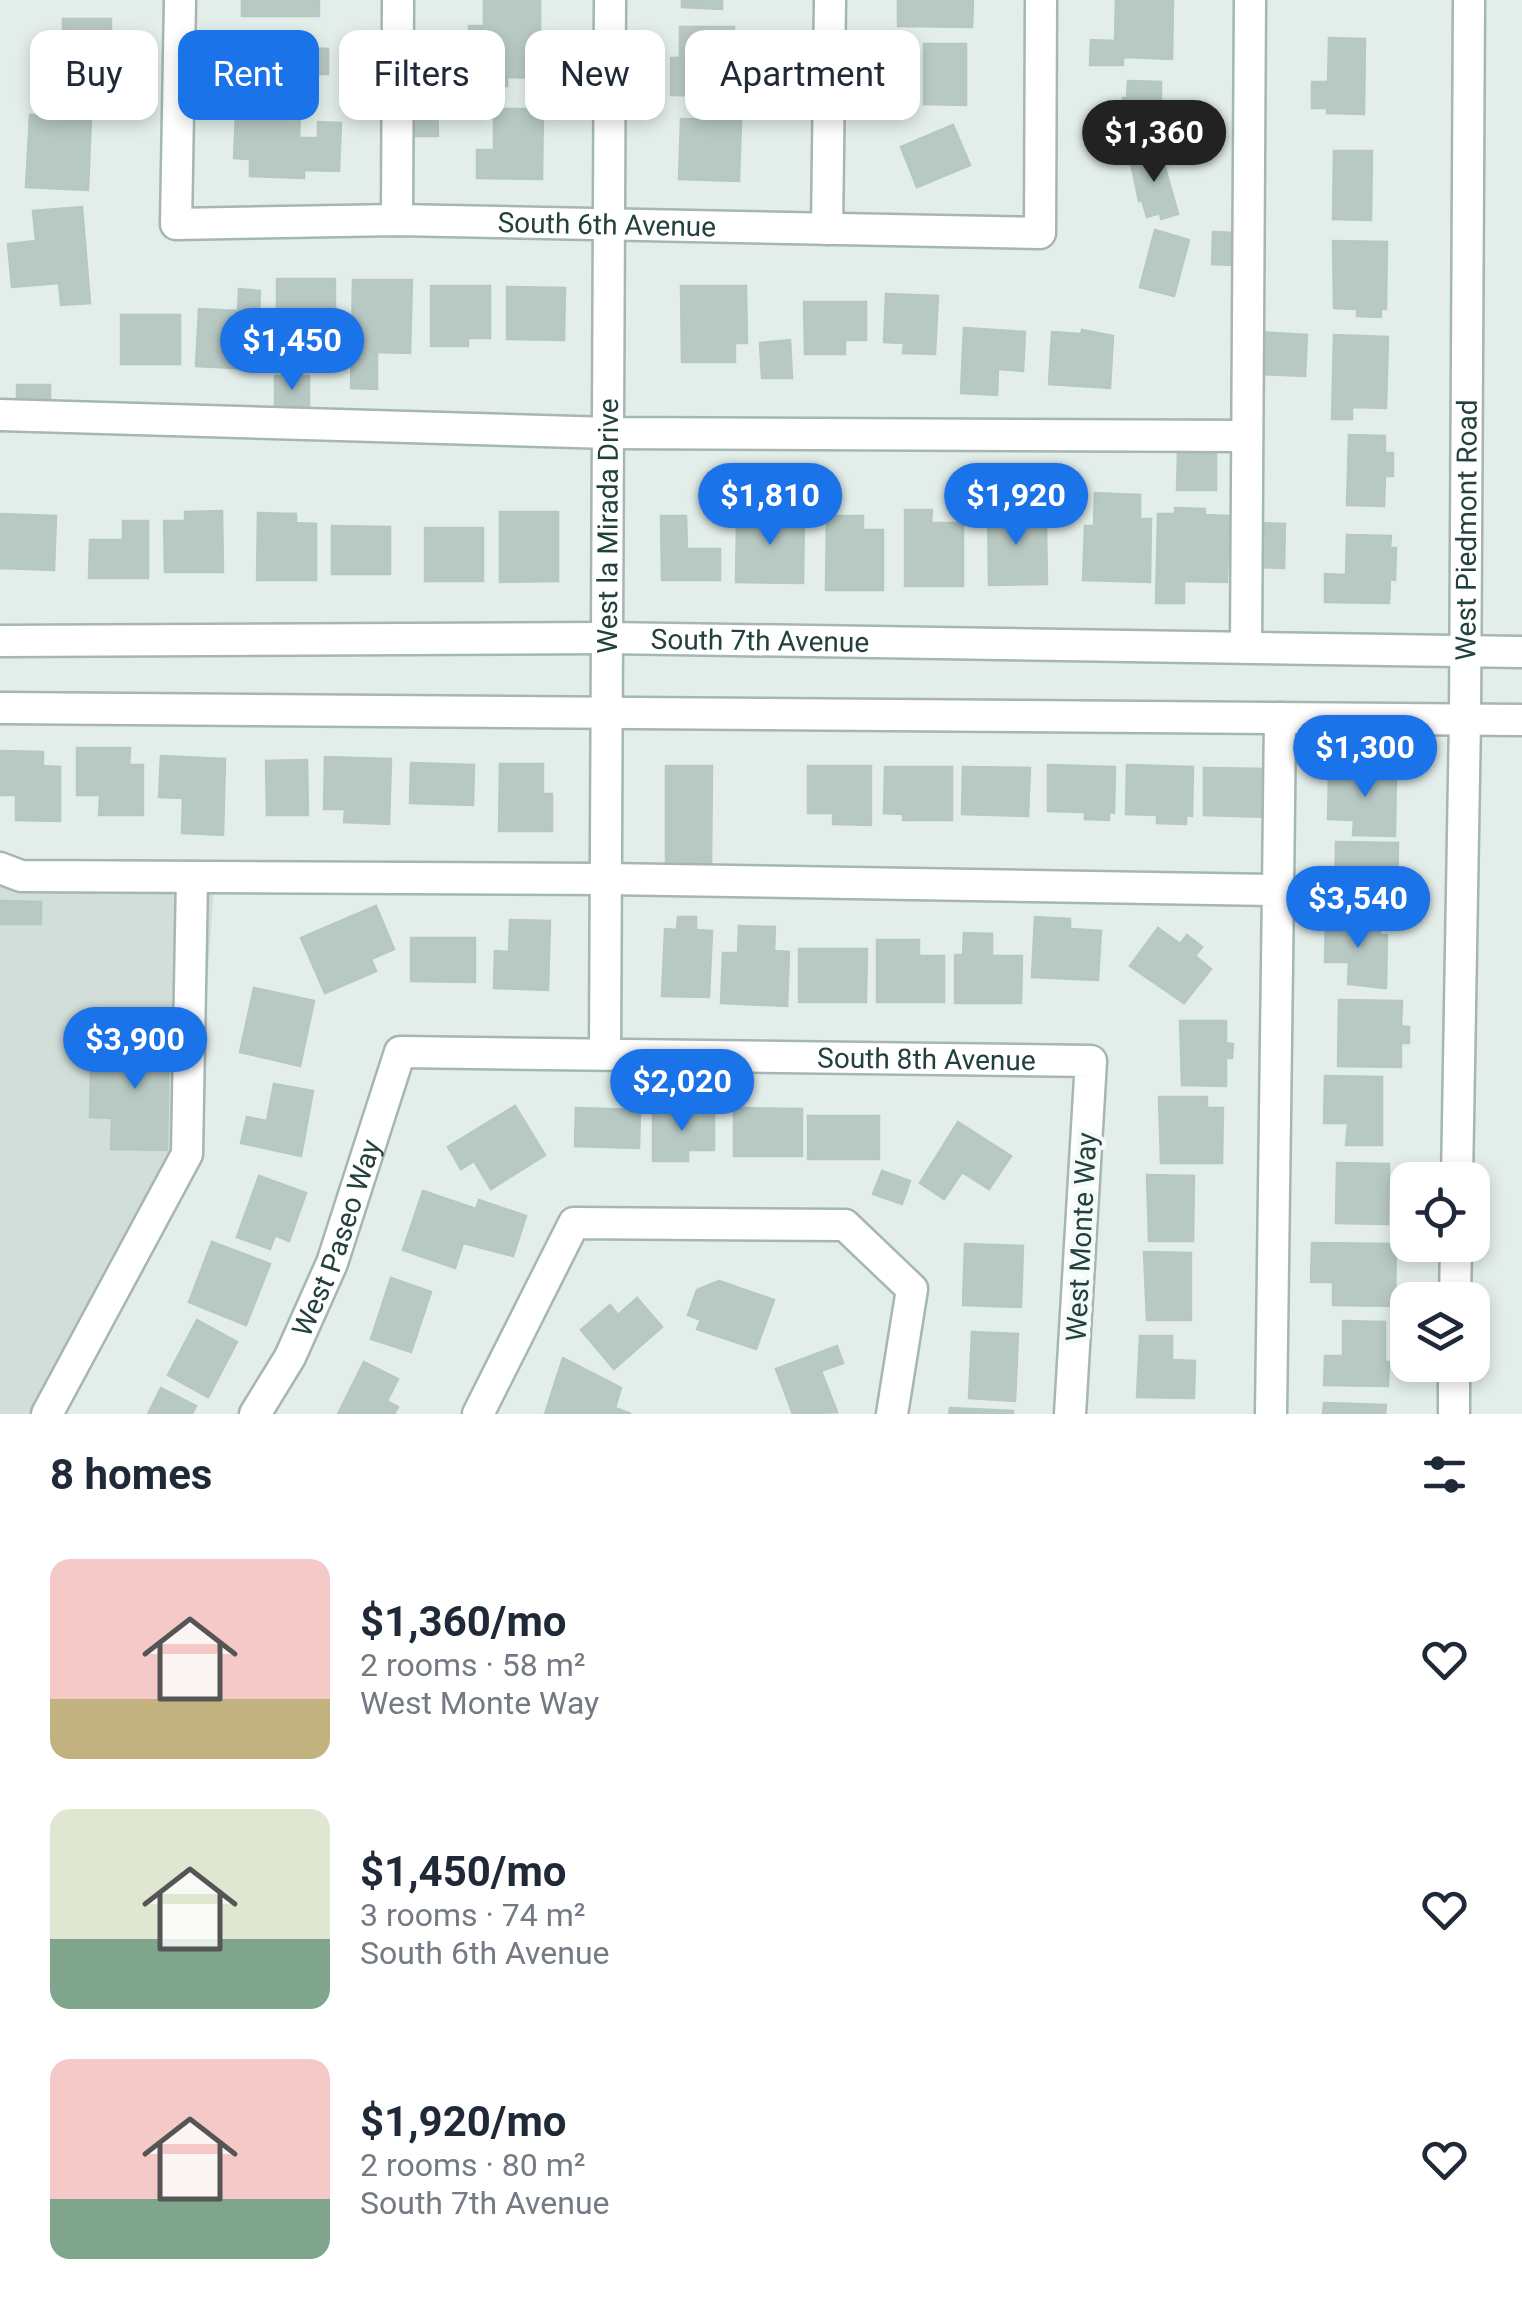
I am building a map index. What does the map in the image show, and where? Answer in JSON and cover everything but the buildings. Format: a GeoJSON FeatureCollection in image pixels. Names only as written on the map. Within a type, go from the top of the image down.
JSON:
{"type":"FeatureCollection","features":[{"type":"Feature","properties":{"kind":"street","name":"South 6th Avenue"},"geometry":{"type":"LineString","coordinates":[[180,0],[176,224],[397,220],[1040,233],[1041,0]]}},
{"type":"Feature","properties":{"kind":"street"},"geometry":{"type":"LineString","coordinates":[[397,220],[398,0]]}},
{"type":"Feature","properties":{"kind":"street","name":"West la Mirada Drive"},"geometry":{"type":"LineString","coordinates":[[605,1054],[610,0]]}},
{"type":"Feature","properties":{"kind":"street"},"geometry":{"type":"LineString","coordinates":[[827,229],[830,0]]}},
{"type":"Feature","properties":{"kind":"street"},"geometry":{"type":"LineString","coordinates":[[1246,647],[1250,0]]}},
{"type":"Feature","properties":{"kind":"street","name":"West Piedmont Road"},"geometry":{"type":"LineString","coordinates":[[1457,1162],[1465,719],[1469,0]]}},
{"type":"Feature","properties":{"kind":"street"},"geometry":{"type":"LineString","coordinates":[[0,415],[609,433],[1246,436]]}},
{"type":"Feature","properties":{"kind":"street","name":"South 7th Avenue"},"geometry":{"type":"LineString","coordinates":[[0,641],[608,638],[1522,652]]}},
{"type":"Feature","properties":{"kind":"street"},"geometry":{"type":"LineString","coordinates":[[0,708],[1522,720]]}},
{"type":"Feature","properties":{"kind":"street"},"geometry":{"type":"LineString","coordinates":[[1271,1414],[1280,718]]}},
{"type":"Feature","properties":{"kind":"street"},"geometry":{"type":"LineString","coordinates":[[0,868],[21,876],[1278,890]]}},
{"type":"Feature","properties":{"kind":"street"},"geometry":{"type":"LineString","coordinates":[[47,1414],[186,1154],[192,877]]}},
{"type":"Feature","properties":{"kind":"street","name":"South 8th Avenue"},"geometry":{"type":"LineString","coordinates":[[400,1052],[1091,1061]]}},
{"type":"Feature","properties":{"kind":"street","name":"West Paseo Way"},"geometry":{"type":"LineString","coordinates":[[255,1414],[290,1357],[332,1263],[400,1052]]}},
{"type":"Feature","properties":{"kind":"street","name":"West Monte Way"},"geometry":{"type":"LineString","coordinates":[[1070,1414],[1091,1061]]}},
{"type":"Feature","properties":{"kind":"street"},"geometry":{"type":"LineString","coordinates":[[478,1414],[574,1224],[845,1226],[912,1289],[892,1414]]}},
{"type":"Feature","properties":{"kind":"street"},"geometry":{"type":"LineString","coordinates":[[1454,1382],[1454,1414]]}},
{"type":"Feature","properties":{"kind":"shaded area"},"geometry":{"type":"Polygon","coordinates":[[[0,864],[215,870],[203,1046],[202,1149],[60,1414],[0,1414],[0,864]]]}}]}
